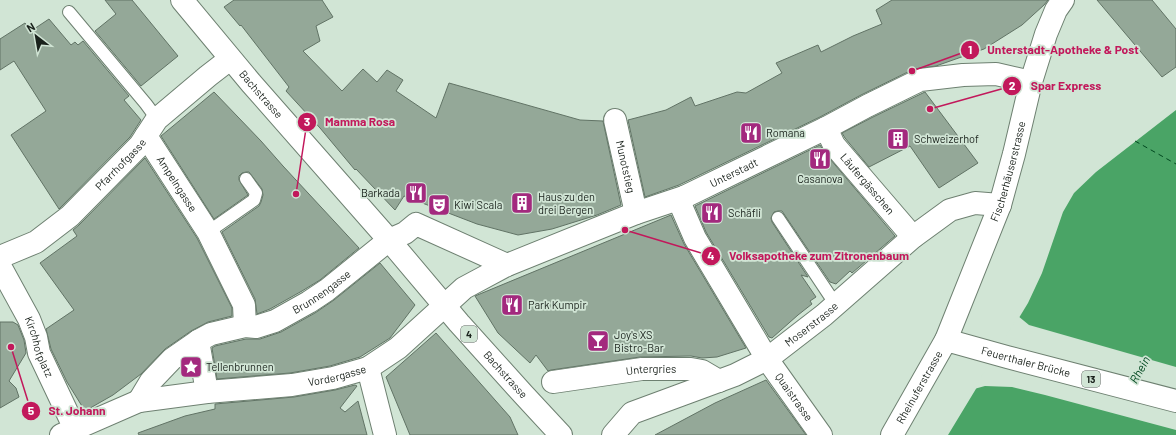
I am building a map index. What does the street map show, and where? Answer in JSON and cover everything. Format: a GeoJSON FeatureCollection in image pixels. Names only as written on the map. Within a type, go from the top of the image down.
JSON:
{"type":"FeatureCollection","features":[{"type":"Feature","properties":{"kind":"street","name":"Bachstrasse"},"geometry":{"type":"LineString","coordinates":[[182,0],[230,59],[522,394],[561,435]]}},
{"type":"Feature","properties":{"kind":"street","name":"Fischerhäuserstrasse"},"geometry":{"type":"LineString","coordinates":[[946,340],[1000,205],[1013,159],[1031,82],[1046,34],[1056,10],[1063,0]]}},
{"type":"Feature","properties":{"kind":"street","name":"Pfarrhofgasse"},"geometry":{"type":"LineString","coordinates":[[0,257],[36,242],[70,216],[140,145],[151,127],[208,76],[230,59]]}},
{"type":"Feature","properties":{"kind":"street","name":"Unterstadt"},"geometry":{"type":"LineString","coordinates":[[445,305],[464,288],[507,265],[636,213],[684,197],[826,128],[920,80],[963,75],[996,74],[1031,82]]}},
{"type":"Feature","properties":{"kind":"street","name":"Munotstieg"},"geometry":{"type":"LineString","coordinates":[[615,120],[636,213]]}},
{"type":"Feature","properties":{"kind":"street","name":"Ampelngasse"},"geometry":{"type":"LineString","coordinates":[[151,127],[208,232],[244,305],[245,326]]}},
{"type":"Feature","properties":{"kind":"street","name":"Läufergässchen"},"geometry":{"type":"LineString","coordinates":[[826,128],[834,145],[913,237]]}},
{"type":"Feature","properties":{"kind":"street","name":"Quaistrasse"},"geometry":{"type":"LineString","coordinates":[[684,197],[679,201],[696,238],[767,359],[821,435]]}},
{"type":"Feature","properties":{"kind":"street","name":"Moserstrasse"},"geometry":{"type":"LineString","coordinates":[[613,435],[632,413],[719,382],[767,359],[836,305],[913,237],[950,210],[974,203],[1000,205]]}},
{"type":"Feature","properties":{"kind":"street"},"geometry":{"type":"LineString","coordinates":[[389,240],[405,233],[416,224],[507,265]]}},
{"type":"Feature","properties":{"kind":"street","name":"Brunnengasse"},"geometry":{"type":"LineString","coordinates":[[245,326],[256,327],[275,320],[309,302],[328,290],[389,240]]}},
{"type":"Feature","properties":{"kind":"street","name":"Kirchhofplatz"},"geometry":{"type":"LineString","coordinates":[[0,266],[29,319],[36,337],[39,353],[68,432]]}},
{"type":"Feature","properties":{"kind":"street","name":"Vordergasse"},"geometry":{"type":"LineString","coordinates":[[68,432],[139,401],[207,392],[292,385],[333,378],[368,368],[398,348],[445,305]]}},
{"type":"Feature","properties":{"kind":"street"},"geometry":{"type":"LineString","coordinates":[[139,401],[151,380],[172,359],[211,334],[245,326]]}},
{"type":"Feature","properties":{"kind":"street","name":"Feuerthaler Brücke"},"geometry":{"type":"LineString","coordinates":[[946,340],[1176,401]]}},
{"type":"Feature","properties":{"kind":"street","name":"Rheinuferstrasse"},"geometry":{"type":"LineString","coordinates":[[892,435],[946,340]]}},
{"type":"Feature","properties":{"kind":"street"},"geometry":{"type":"LineString","coordinates":[[198,341],[207,392]]}},
{"type":"Feature","properties":{"kind":"street"},"geometry":{"type":"LineString","coordinates":[[368,368],[385,435]]}},
{"type":"Feature","properties":{"kind":"street","name":"Untergries"},"geometry":{"type":"LineString","coordinates":[[553,382],[642,369],[691,369],[702,371],[719,382]]}},
{"type":"Feature","properties":{"kind":"lane"},"geometry":{"type":"LineString","coordinates":[[69,12],[146,104],[151,127]]}},
{"type":"Feature","properties":{"kind":"lane"},"geometry":{"type":"LineString","coordinates":[[208,232],[254,200],[256,194],[246,178]]}},
{"type":"Feature","properties":{"kind":"lane"},"geometry":{"type":"LineString","coordinates":[[778,218],[836,305]]}},
{"type":"Feature","properties":{"kind":"water","name":"Rhein"},"geometry":{"type":"Polygon","coordinates":[[[1176,110],[1176,435],[948,435],[1028,303],[1042,273],[1063,212],[1074,193],[1096,172],[1176,110]]]}},
{"type":"Feature","properties":{"kind":"pier"},"geometry":{"type":"Polygon","coordinates":[[[1018,316],[1029,325],[1176,367],[1176,430],[1012,387],[985,386],[974,389],[1018,316]]]}},
{"type":"Feature","properties":{"kind":"building"},"geometry":{"type":"Polygon","coordinates":[[[105,0],[132,0],[178,56],[141,86],[95,31],[116,14],[105,0]]]}},
{"type":"Feature","properties":{"kind":"building"},"geometry":{"type":"Polygon","coordinates":[[[234,0],[322,0],[333,17],[316,26],[320,41],[303,51],[342,91],[363,69],[377,82],[387,70],[403,80],[396,91],[436,118],[449,83],[580,120],[603,121],[621,205],[597,215],[552,229],[518,235],[477,224],[404,196],[395,210],[356,169],[355,170],[320,128],[286,91],[289,87],[241,25],[240,26],[224,7],[234,0]]]}},
{"type":"Feature","properties":{"kind":"building"},"geometry":{"type":"Polygon","coordinates":[[[892,0],[1048,0],[1022,25],[984,49],[936,66],[914,69],[820,117],[679,185],[645,197],[628,120],[666,110],[691,97],[695,106],[737,92],[746,93],[782,73],[776,63],[818,45],[821,52],[882,24],[876,10],[892,0]]]}},
{"type":"Feature","properties":{"kind":"building"},"geometry":{"type":"Polygon","coordinates":[[[1097,0],[1152,0],[1176,29],[1176,67],[1162,77],[1097,0]]]}},
{"type":"Feature","properties":{"kind":"building"},"geometry":{"type":"Polygon","coordinates":[[[49,19],[71,45],[75,42],[78,45],[83,41],[129,96],[124,100],[141,120],[130,137],[59,209],[11,135],[46,111],[14,61],[0,70],[0,39],[25,23],[31,31],[49,19]]]}},
{"type":"Feature","properties":{"kind":"building"},"geometry":{"type":"Polygon","coordinates":[[[214,92],[359,248],[320,280],[270,309],[257,314],[255,299],[222,232],[259,206],[263,195],[262,189],[249,172],[242,173],[239,176],[239,180],[248,195],[214,219],[161,136],[214,92]]]}},
{"type":"Feature","properties":{"kind":"building","name":"Schweizerhof"},"geometry":{"type":"Polygon","coordinates":[[[925,92],[978,163],[939,188],[910,146],[869,167],[842,133],[925,92]]]}},
{"type":"Feature","properties":{"kind":"building"},"geometry":{"type":"Polygon","coordinates":[[[820,145],[825,153],[895,236],[852,273],[850,271],[836,284],[830,282],[782,211],[774,212],[771,218],[772,222],[808,277],[801,275],[816,297],[810,301],[812,304],[772,338],[769,337],[706,232],[695,206],[820,145]]]}},
{"type":"Feature","properties":{"kind":"building"},"geometry":{"type":"Polygon","coordinates":[[[145,158],[197,238],[232,308],[232,316],[208,322],[191,331],[165,349],[141,374],[113,395],[85,411],[67,382],[51,349],[46,329],[74,310],[40,263],[77,236],[73,230],[145,158]]]}},
{"type":"Feature","properties":{"kind":"building"},"geometry":{"type":"Polygon","coordinates":[[[671,215],[684,244],[746,348],[717,357],[640,357],[548,371],[536,355],[530,363],[498,333],[475,296],[671,215]]]}},
{"type":"Feature","properties":{"kind":"building"},"geometry":{"type":"Polygon","coordinates":[[[380,263],[415,305],[390,338],[360,357],[330,366],[290,373],[217,379],[212,348],[246,339],[260,339],[281,332],[315,313],[334,300],[380,263]]]}},
{"type":"Feature","properties":{"kind":"building"},"geometry":{"type":"Polygon","coordinates":[[[0,322],[13,322],[18,325],[24,340],[26,353],[9,381],[16,388],[19,397],[0,408],[0,322]]]}},
{"type":"Feature","properties":{"kind":"building"},"geometry":{"type":"Polygon","coordinates":[[[436,333],[510,417],[518,435],[410,435],[386,377],[436,333]]]}},
{"type":"Feature","properties":{"kind":"building"},"geometry":{"type":"Polygon","coordinates":[[[766,380],[806,435],[655,435],[715,403],[766,380]]]}},
{"type":"Feature","properties":{"kind":"building"},"geometry":{"type":"Polygon","coordinates":[[[355,385],[357,386],[340,408],[345,412],[358,401],[367,435],[139,435],[138,433],[185,416],[215,409],[215,404],[294,397],[355,385]]]}},
{"type":"Feature","properties":{"kind":"ferry route"},"geometry":{"type":"LineString","coordinates":[[1135,141],[1176,164]]}},
{"type":"Feature","properties":{"kind":"place","name":"Unterstadt-Apotheke & Post"},"geometry":{"type":"Point","coordinates":[912,71]}},
{"type":"Feature","properties":{"kind":"place","name":"Spar Express"},"geometry":{"type":"Point","coordinates":[930,109]}},
{"type":"Feature","properties":{"kind":"place","name":"Romana"},"geometry":{"type":"Point","coordinates":[751,133]}},
{"type":"Feature","properties":{"kind":"place","name":"Schweizerhof"},"geometry":{"type":"Point","coordinates":[898,139]}},
{"type":"Feature","properties":{"kind":"place","name":"Casanova"},"geometry":{"type":"Point","coordinates":[820,159]}},
{"type":"Feature","properties":{"kind":"place","name":"Barkada"},"geometry":{"type":"Point","coordinates":[416,193]}},
{"type":"Feature","properties":{"kind":"place","name":"Mamma Rosa"},"geometry":{"type":"Point","coordinates":[296,194]}},
{"type":"Feature","properties":{"kind":"place","name":"Haus zu den drei Bergen"},"geometry":{"type":"Point","coordinates":[522,203]}},
{"type":"Feature","properties":{"kind":"place","name":"Kiwi Scala"},"geometry":{"type":"Point","coordinates":[439,205]}},
{"type":"Feature","properties":{"kind":"place","name":"Schäfli"},"geometry":{"type":"Point","coordinates":[712,213]}},
{"type":"Feature","properties":{"kind":"place","name":"Volksapotheke zum Zitronenbaum"},"geometry":{"type":"Point","coordinates":[625,230]}},
{"type":"Feature","properties":{"kind":"place","name":"Park Kumpir"},"geometry":{"type":"Point","coordinates":[512,305]}},
{"type":"Feature","properties":{"kind":"place","name":"Joy's XS Bistro-Bar"},"geometry":{"type":"Point","coordinates":[598,341]}},
{"type":"Feature","properties":{"kind":"place","name":"St. Johann"},"geometry":{"type":"Point","coordinates":[11,347]}},
{"type":"Feature","properties":{"kind":"place","name":"Tellenbrunnen"},"geometry":{"type":"Point","coordinates":[191,367]}}]}
